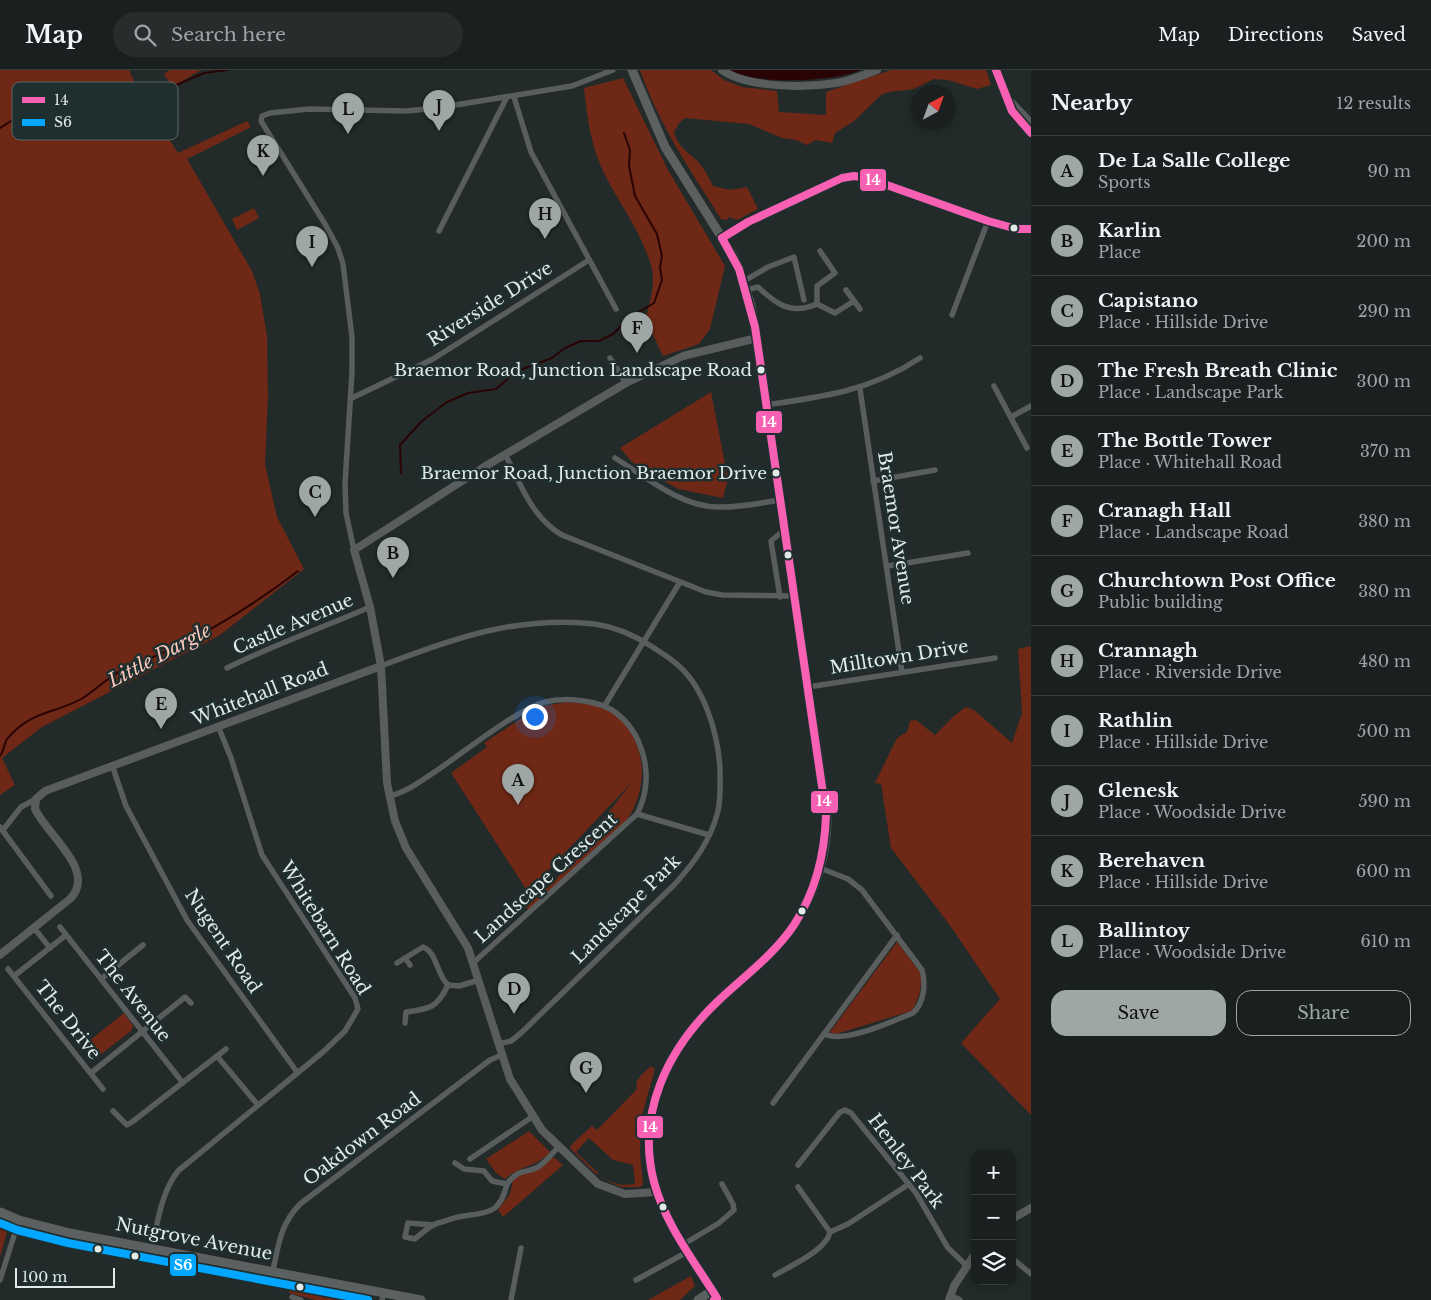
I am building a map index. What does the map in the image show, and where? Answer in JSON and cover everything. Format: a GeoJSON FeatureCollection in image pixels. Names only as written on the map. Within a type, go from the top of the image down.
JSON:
{"type":"FeatureCollection","features":[{"type":"Feature","properties":{"kind":"main road"},"geometry":{"type":"LineString","coordinates":[[632,70],[665,146],[734,257],[745,285],[757,338],[765,405],[827,814],[825,843],[820,868],[806,905],[788,933],[770,953],[700,1018],[682,1039],[667,1063],[655,1093],[649,1121],[651,1170],[657,1192],[716,1297],[698,1300]]}},
{"type":"Feature","properties":{"kind":"main road","name":"Nutgrove Avenue"},"geometry":{"type":"LineString","coordinates":[[0,1212],[19,1220],[70,1233],[273,1270],[383,1296],[421,1300]]}},
{"type":"Feature","properties":{"kind":"street"},"geometry":{"type":"LineString","coordinates":[[613,70],[572,86],[510,97],[406,111],[309,109],[270,113],[262,116],[261,121],[338,248],[343,264],[352,337],[352,398],[345,484],[346,513],[370,607],[381,666],[389,796],[395,821],[406,848],[456,924],[468,948],[510,1080],[532,1117],[587,1174],[606,1188],[625,1194],[657,1192]]}},
{"type":"Feature","properties":{"kind":"street"},"geometry":{"type":"LineString","coordinates":[[722,70],[738,79],[751,83],[834,84],[877,70]]}},
{"type":"Feature","properties":{"kind":"street"},"geometry":{"type":"LineString","coordinates":[[996,70],[1012,111],[1031,133]]}},
{"type":"Feature","properties":{"kind":"street"},"geometry":{"type":"LineString","coordinates":[[438,231],[510,97]]}},
{"type":"Feature","properties":{"kind":"street"},"geometry":{"type":"LineString","coordinates":[[510,97],[531,152],[616,310]]}},
{"type":"Feature","properties":{"kind":"street"},"geometry":{"type":"LineString","coordinates":[[1007,98],[1031,123]]}},
{"type":"Feature","properties":{"kind":"street"},"geometry":{"type":"LineString","coordinates":[[722,238],[748,222],[818,189],[842,178],[854,176],[867,178],[1017,229],[1031,229]]}},
{"type":"Feature","properties":{"kind":"street"},"geometry":{"type":"LineString","coordinates":[[952,315],[988,220]]}},
{"type":"Feature","properties":{"kind":"street"},"geometry":{"type":"LineString","coordinates":[[817,304],[817,286],[835,273],[820,251]]}},
{"type":"Feature","properties":{"kind":"street"},"geometry":{"type":"LineString","coordinates":[[745,285],[768,267],[794,257],[804,300]]}},
{"type":"Feature","properties":{"kind":"street","name":"Riverside Drive"},"geometry":{"type":"LineString","coordinates":[[352,398],[433,359],[589,260]]}},
{"type":"Feature","properties":{"kind":"street"},"geometry":{"type":"LineString","coordinates":[[745,285],[758,287],[772,300],[788,308],[803,310],[817,304],[835,313],[854,301]]}},
{"type":"Feature","properties":{"kind":"street"},"geometry":{"type":"LineString","coordinates":[[846,290],[860,309]]}},
{"type":"Feature","properties":{"kind":"street"},"geometry":{"type":"LineString","coordinates":[[354,550],[505,454],[626,384],[684,356],[757,338]]}},
{"type":"Feature","properties":{"kind":"street"},"geometry":{"type":"LineString","coordinates":[[610,358],[626,384]]}},
{"type":"Feature","properties":{"kind":"street"},"geometry":{"type":"LineString","coordinates":[[765,405],[819,398],[860,388],[898,373],[920,358]]}},
{"type":"Feature","properties":{"kind":"street"},"geometry":{"type":"LineString","coordinates":[[994,386],[1027,448]]}},
{"type":"Feature","properties":{"kind":"street","name":"Braemor Avenue"},"geometry":{"type":"LineString","coordinates":[[860,388],[888,566],[902,672]]}},
{"type":"Feature","properties":{"kind":"street"},"geometry":{"type":"LineString","coordinates":[[1010,417],[1031,406]]}},
{"type":"Feature","properties":{"kind":"street"},"geometry":{"type":"LineString","coordinates":[[505,454],[529,502],[554,530],[706,592],[722,595],[794,596]]}},
{"type":"Feature","properties":{"kind":"street"},"geometry":{"type":"LineString","coordinates":[[615,458],[673,494],[694,503],[718,508],[780,500]]}},
{"type":"Feature","properties":{"kind":"street"},"geometry":{"type":"LineString","coordinates":[[874,481],[935,470]]}},
{"type":"Feature","properties":{"kind":"street"},"geometry":{"type":"LineString","coordinates":[[780,597],[771,541],[784,530]]}},
{"type":"Feature","properties":{"kind":"street"},"geometry":{"type":"LineString","coordinates":[[888,566],[968,553]]}},
{"type":"Feature","properties":{"kind":"street"},"geometry":{"type":"LineString","coordinates":[[605,706],[680,582]]}},
{"type":"Feature","properties":{"kind":"street","name":"Castle Avenue"},"geometry":{"type":"LineString","coordinates":[[227,668],[274,646],[370,607]]}},
{"type":"Feature","properties":{"kind":"street","name":"Landscape Park"},"geometry":{"type":"LineString","coordinates":[[381,666],[472,633],[512,625],[552,622],[596,624],[627,633],[674,661],[684,672],[709,713],[718,748],[721,788],[718,811],[709,835],[695,861],[674,885],[521,1033],[511,1042],[498,1044]]}},
{"type":"Feature","properties":{"kind":"street","name":"Milltown Drive"},"geometry":{"type":"LineString","coordinates":[[808,686],[995,658]]}},
{"type":"Feature","properties":{"kind":"street","name":"Whitehall Road"},"geometry":{"type":"LineString","coordinates":[[36,800],[45,791],[381,666]]}},
{"type":"Feature","properties":{"kind":"street","name":"Landscape Crescent"},"geometry":{"type":"LineString","coordinates":[[389,796],[427,777],[534,706],[557,700],[571,699],[605,706],[622,717],[630,726],[642,751],[646,772],[643,804],[637,814],[473,963]]}},
{"type":"Feature","properties":{"kind":"street","name":"Whitebarn Road"},"geometry":{"type":"LineString","coordinates":[[152,1247],[162,1201],[170,1182],[178,1171],[345,1031],[358,1009],[355,998],[262,855],[231,758],[218,726]]}},
{"type":"Feature","properties":{"kind":"street","name":"Nugent Road"},"geometry":{"type":"LineString","coordinates":[[112,765],[130,813],[187,920],[297,1072]]}},
{"type":"Feature","properties":{"kind":"street"},"geometry":{"type":"LineString","coordinates":[[36,800],[21,807],[1,829],[51,896]]}},
{"type":"Feature","properties":{"kind":"street"},"geometry":{"type":"LineString","coordinates":[[0,955],[71,898],[79,887],[80,878],[78,870],[38,814],[34,805],[36,800]]}},
{"type":"Feature","properties":{"kind":"street","name":"Landscape Crescent"},"geometry":{"type":"LineString","coordinates":[[637,814],[709,835]]}},
{"type":"Feature","properties":{"kind":"street"},"geometry":{"type":"LineString","coordinates":[[820,868],[848,879],[862,890],[923,975],[922,995],[918,1009],[913,1013],[870,1029],[832,1038],[825,1034]]}},
{"type":"Feature","properties":{"kind":"street","name":"The Avenue"},"geometry":{"type":"LineString","coordinates":[[60,927],[183,1083]]}},
{"type":"Feature","properties":{"kind":"street"},"geometry":{"type":"LineString","coordinates":[[34,928],[50,948]]}},
{"type":"Feature","properties":{"kind":"street"},"geometry":{"type":"LineString","coordinates":[[14,976],[66,935]]}},
{"type":"Feature","properties":{"kind":"street"},"geometry":{"type":"LineString","coordinates":[[773,1103],[896,935]]}},
{"type":"Feature","properties":{"kind":"street"},"geometry":{"type":"LineString","coordinates":[[100,979],[143,945]]}},
{"type":"Feature","properties":{"kind":"street"},"geometry":{"type":"LineString","coordinates":[[396,963],[420,948],[427,948],[448,985]]}},
{"type":"Feature","properties":{"kind":"street"},"geometry":{"type":"LineString","coordinates":[[405,958],[410,965]]}},
{"type":"Feature","properties":{"kind":"street","name":"The Drive"},"geometry":{"type":"LineString","coordinates":[[8,969],[103,1089]]}},
{"type":"Feature","properties":{"kind":"street"},"geometry":{"type":"LineString","coordinates":[[448,985],[459,986],[479,980]]}},
{"type":"Feature","properties":{"kind":"street"},"geometry":{"type":"LineString","coordinates":[[405,1023],[406,1012],[438,1004],[448,985]]}},
{"type":"Feature","properties":{"kind":"street"},"geometry":{"type":"LineString","coordinates":[[91,1073],[185,997],[191,1003]]}},
{"type":"Feature","properties":{"kind":"street"},"geometry":{"type":"LineString","coordinates":[[113,1111],[127,1125],[226,1049]]}},
{"type":"Feature","properties":{"kind":"street","name":"Oakdown Road"},"geometry":{"type":"LineString","coordinates":[[273,1270],[282,1227],[288,1216],[300,1204],[493,1059],[502,1055]]}},
{"type":"Feature","properties":{"kind":"street"},"geometry":{"type":"LineString","coordinates":[[216,1056],[257,1104]]}},
{"type":"Feature","properties":{"kind":"street","name":"Henley Park"},"geometry":{"type":"LineString","coordinates":[[798,1165],[840,1112],[845,1110],[851,1113],[909,1184],[948,1248],[967,1266]]}},
{"type":"Feature","properties":{"kind":"street"},"geometry":{"type":"LineString","coordinates":[[470,1159],[532,1117]]}},
{"type":"Feature","properties":{"kind":"street"},"geometry":{"type":"LineString","coordinates":[[434,1225],[408,1223],[405,1237],[415,1239],[434,1225],[463,1216],[492,1212],[502,1200],[507,1184],[514,1176],[523,1170],[537,1168],[559,1147]]}},
{"type":"Feature","properties":{"kind":"street"},"geometry":{"type":"LineString","coordinates":[[455,1163],[464,1169],[484,1171],[492,1181],[507,1184]]}},
{"type":"Feature","properties":{"kind":"street"},"geometry":{"type":"LineString","coordinates":[[636,1280],[687,1247],[734,1210],[733,1204],[722,1184]]}},
{"type":"Feature","properties":{"kind":"street"},"geometry":{"type":"LineString","coordinates":[[775,1275],[826,1243],[830,1232],[848,1224],[909,1184]]}},
{"type":"Feature","properties":{"kind":"street"},"geometry":{"type":"LineString","coordinates":[[798,1187],[830,1232]]}},
{"type":"Feature","properties":{"kind":"street"},"geometry":{"type":"LineString","coordinates":[[1016,1217],[1031,1208]]}},
{"type":"Feature","properties":{"kind":"street"},"geometry":{"type":"LineString","coordinates":[[0,1280],[19,1220]]}},
{"type":"Feature","properties":{"kind":"street"},"geometry":{"type":"LineString","coordinates":[[511,1300],[521,1248]]}},
{"type":"Feature","properties":{"kind":"street"},"geometry":{"type":"LineString","coordinates":[[960,1300],[950,1298],[971,1260]]}},
{"type":"Feature","properties":{"kind":"street"},"geometry":{"type":"LineString","coordinates":[[1016,1261],[1031,1274]]}},
{"type":"Feature","properties":{"kind":"street"},"geometry":{"type":"LineString","coordinates":[[292,1297],[301,1300]]}},
{"type":"Feature","properties":{"kind":"shaded area"},"geometry":{"type":"Polygon","coordinates":[[[0,70],[129,70],[134,82],[12,82],[12,140],[170,140],[178,153],[247,121],[251,127],[187,159],[252,271],[260,294],[267,336],[268,397],[265,464],[277,517],[304,569],[220,635],[42,727],[2,758],[15,785],[0,795],[0,70]]]}},
{"type":"Feature","properties":{"kind":"shaded area"},"geometry":{"type":"Polygon","coordinates":[[[170,70],[201,70],[178,83],[169,82],[164,74],[170,70]]]}},
{"type":"Feature","properties":{"kind":"shaded area"},"geometry":{"type":"Polygon","coordinates":[[[640,70],[711,70],[724,80],[742,87],[777,91],[779,112],[826,115],[826,92],[891,70],[986,70],[991,85],[977,89],[948,80],[934,79],[922,85],[911,85],[911,89],[889,92],[881,95],[854,121],[835,133],[832,143],[816,140],[807,145],[796,140],[782,138],[749,124],[685,118],[674,132],[676,138],[679,144],[699,163],[713,186],[730,190],[747,187],[758,209],[737,220],[729,217],[727,220],[721,219],[676,147],[648,91],[640,70]]]}},
{"type":"Feature","properties":{"kind":"shaded area"},"geometry":{"type":"Polygon","coordinates":[[[730,70],[860,70],[833,77],[775,80],[741,75],[730,70]]]}},
{"type":"Feature","properties":{"kind":"shaded area"},"geometry":{"type":"Polygon","coordinates":[[[623,78],[668,170],[725,266],[710,329],[699,344],[663,356],[653,335],[643,329],[653,284],[652,269],[648,256],[637,232],[610,185],[600,163],[590,132],[584,88],[623,78]]]}},
{"type":"Feature","properties":{"kind":"shaded area"},"geometry":{"type":"Polygon","coordinates":[[[254,208],[259,218],[237,230],[232,219],[254,208]]]}},
{"type":"Feature","properties":{"kind":"shaded area"},"geometry":{"type":"Polygon","coordinates":[[[711,392],[728,479],[723,498],[678,489],[632,462],[620,448],[711,392]]]}},
{"type":"Feature","properties":{"kind":"shaded area"},"geometry":{"type":"Polygon","coordinates":[[[1031,646],[1031,1115],[961,1043],[1000,999],[949,924],[891,848],[881,784],[875,783],[897,738],[907,732],[910,721],[916,720],[935,735],[966,707],[974,710],[1012,743],[1022,713],[1018,649],[1031,646]]]}},
{"type":"Feature","properties":{"kind":"shaded area"},"geometry":{"type":"Polygon","coordinates":[[[566,702],[601,707],[611,712],[623,722],[638,748],[642,778],[634,808],[626,821],[529,910],[526,907],[555,881],[632,782],[528,892],[451,773],[487,747],[484,743],[538,707],[566,702]]]}},
{"type":"Feature","properties":{"kind":"shaded area"},"geometry":{"type":"Polygon","coordinates":[[[897,942],[920,972],[921,987],[914,1007],[911,1011],[833,1035],[830,1032],[897,942]]]}},
{"type":"Feature","properties":{"kind":"shaded area"},"geometry":{"type":"Polygon","coordinates":[[[124,1013],[133,1026],[131,1031],[96,1058],[91,1058],[83,1046],[124,1013]]]}},
{"type":"Feature","properties":{"kind":"shaded area"},"geometry":{"type":"Polygon","coordinates":[[[651,1066],[655,1069],[640,1122],[640,1154],[643,1184],[640,1187],[621,1187],[605,1180],[622,1185],[635,1184],[633,1165],[613,1160],[589,1138],[576,1152],[599,1174],[596,1174],[570,1148],[592,1126],[597,1130],[637,1089],[638,1079],[651,1066]]]}},
{"type":"Feature","properties":{"kind":"shaded area"},"geometry":{"type":"Polygon","coordinates":[[[529,1131],[550,1152],[539,1161],[516,1171],[505,1179],[496,1173],[486,1159],[529,1131]]]}},
{"type":"Feature","properties":{"kind":"shaded area"},"geometry":{"type":"Polygon","coordinates":[[[552,1158],[555,1158],[563,1165],[503,1217],[498,1210],[510,1194],[513,1180],[538,1170],[552,1158]]]}},
{"type":"Feature","properties":{"kind":"shaded area"},"geometry":{"type":"Polygon","coordinates":[[[0,1225],[4,1226],[7,1232],[0,1257],[0,1225]]]}},
{"type":"Feature","properties":{"kind":"shaded area"},"geometry":{"type":"Polygon","coordinates":[[[691,1276],[695,1286],[680,1300],[648,1300],[691,1276]]]}},
{"type":"Feature","properties":{"kind":"shaded area"},"geometry":{"type":"Polygon","coordinates":[[[290,1282],[369,1297],[372,1300],[315,1300],[289,1293],[290,1282]]]}},
{"type":"Feature","properties":{"kind":"waterway"},"geometry":{"type":"LineString","coordinates":[[178,84],[204,73],[227,70]]}},
{"type":"Feature","properties":{"kind":"waterway"},"geometry":{"type":"LineString","coordinates":[[0,128],[12,120]]}},
{"type":"Feature","properties":{"kind":"waterway","name":"Little Dargle"},"geometry":{"type":"LineString","coordinates":[[401,473],[400,445],[422,421],[447,402],[468,393],[496,389],[517,371],[552,358],[565,348],[581,341],[599,341],[613,334],[629,318],[654,303],[662,280],[660,267],[662,256],[657,234],[635,196],[629,166],[630,150],[624,133]]}},
{"type":"Feature","properties":{"kind":"waterway","name":"Little Dargle"},"geometry":{"type":"LineString","coordinates":[[0,756],[7,739],[25,723],[83,698],[124,669],[174,648],[218,625],[298,571]]}},
{"type":"Feature","properties":{"kind":"transit line","name":"14"},"geometry":{"type":"LineString","coordinates":[[996,70],[1012,111],[1031,133]]}},
{"type":"Feature","properties":{"kind":"transit line","name":"14"},"geometry":{"type":"LineString","coordinates":[[722,238],[748,222],[842,178],[854,176],[867,178],[988,221],[1017,229],[1031,229]]}},
{"type":"Feature","properties":{"kind":"transit line","name":"14"},"geometry":{"type":"LineString","coordinates":[[714,1300],[717,1298],[673,1227],[659,1198],[654,1182],[650,1156],[649,1131],[653,1107],[660,1084],[671,1061],[699,1020],[777,947],[802,912],[818,872],[824,843],[826,814],[755,327],[739,269],[722,238]]}},
{"type":"Feature","properties":{"kind":"transit line","name":"S6"},"geometry":{"type":"LineString","coordinates":[[0,1223],[17,1230],[68,1243],[368,1300]]}},
{"type":"Feature","properties":{"kind":"place","name":"Glenesk"},"geometry":{"type":"Point","coordinates":[439,131]}},
{"type":"Feature","properties":{"kind":"place","name":"Ballintoy"},"geometry":{"type":"Point","coordinates":[348,134]}},
{"type":"Feature","properties":{"kind":"place","name":"Berehaven"},"geometry":{"type":"Point","coordinates":[263,176]}},
{"type":"Feature","properties":{"kind":"place","name":"Crannagh"},"geometry":{"type":"Point","coordinates":[545,239]}},
{"type":"Feature","properties":{"kind":"place","name":"Rathlin"},"geometry":{"type":"Point","coordinates":[312,267]}},
{"type":"Feature","properties":{"kind":"place","name":"Cranagh Hall"},"geometry":{"type":"Point","coordinates":[637,353]}},
{"type":"Feature","properties":{"kind":"place","name":"Braemor Road, Junction Landscape Road"},"geometry":{"type":"Point","coordinates":[761,370]}},
{"type":"Feature","properties":{"kind":"place","name":"Braemor Road, Junction Braemor Drive"},"geometry":{"type":"Point","coordinates":[776,473]}},
{"type":"Feature","properties":{"kind":"place","name":"Capistano"},"geometry":{"type":"Point","coordinates":[315,517]}},
{"type":"Feature","properties":{"kind":"place","name":"Karlin"},"geometry":{"type":"Point","coordinates":[393,578]}},
{"type":"Feature","properties":{"kind":"place","name":"The Bottle Tower"},"geometry":{"type":"Point","coordinates":[161,729]}},
{"type":"Feature","properties":{"kind":"place","name":"De La Salle College"},"geometry":{"type":"Point","coordinates":[518,805]}},
{"type":"Feature","properties":{"kind":"place","name":"The Fresh Breath Clinic"},"geometry":{"type":"Point","coordinates":[514,1014]}},
{"type":"Feature","properties":{"kind":"place","name":"Churchtown Post Office"},"geometry":{"type":"Point","coordinates":[586,1093]}}]}
